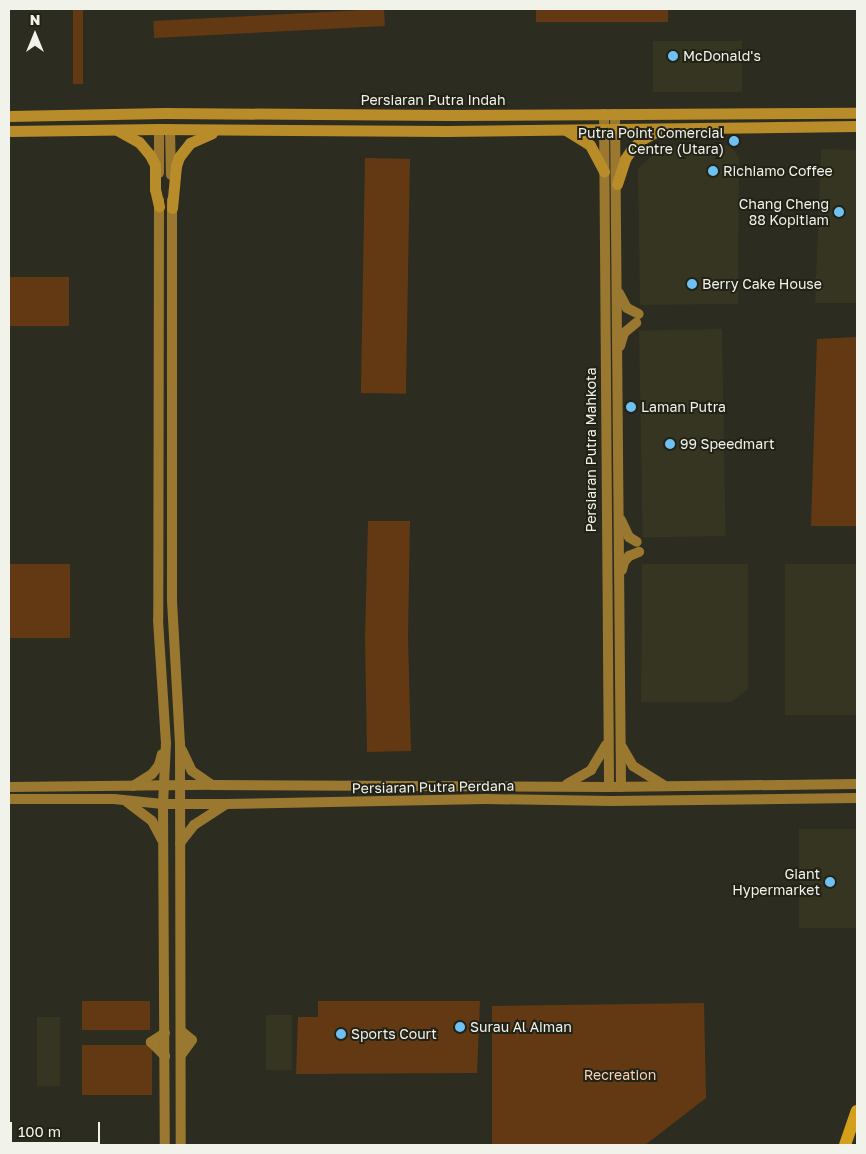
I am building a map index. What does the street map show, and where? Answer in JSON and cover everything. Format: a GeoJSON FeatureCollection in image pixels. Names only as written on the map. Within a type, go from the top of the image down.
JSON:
{"type":"FeatureCollection","features":[{"type":"Feature","properties":{"kind":"highway"},"geometry":{"type":"LineString","coordinates":[[845,1145],[857,1111]]}},
{"type":"Feature","properties":{"kind":"main road","name":"Persiaran Putra Indah"},"geometry":{"type":"LineString","coordinates":[[9,116],[213,113],[610,114],[857,112]]}},
{"type":"Feature","properties":{"kind":"main road"},"geometry":{"type":"LineString","coordinates":[[165,127],[176,118],[202,117],[213,113]]}},
{"type":"Feature","properties":{"kind":"main road"},"geometry":{"type":"LineString","coordinates":[[106,114],[152,117],[165,127]]}},
{"type":"Feature","properties":{"kind":"main road"},"geometry":{"type":"LineString","coordinates":[[49,131],[21,128],[18,124],[22,120],[50,116]]}},
{"type":"Feature","properties":{"kind":"main road"},"geometry":{"type":"LineString","coordinates":[[9,131],[117,130],[165,127],[233,130],[857,126]]}},
{"type":"Feature","properties":{"kind":"main road"},"geometry":{"type":"LineString","coordinates":[[617,184],[625,159],[632,150],[647,136],[663,128]]}},
{"type":"Feature","properties":{"kind":"main road"},"geometry":{"type":"LineString","coordinates":[[563,129],[574,133],[595,150],[604,171]]}},
{"type":"Feature","properties":{"kind":"main road"},"geometry":{"type":"LineString","coordinates":[[117,130],[139,142],[150,155],[155,165],[155,190],[159,208]]}},
{"type":"Feature","properties":{"kind":"main road"},"geometry":{"type":"LineString","coordinates":[[172,208],[176,166],[184,151],[198,137],[208,133],[233,130]]}},
{"type":"Feature","properties":{"kind":"street","name":"Persiaran Putra Mahkota"},"geometry":{"type":"LineString","coordinates":[[610,114],[617,184],[617,288],[615,319],[618,352],[619,514],[617,547],[620,582],[621,741],[615,788]]}},
{"type":"Feature","properties":{"kind":"street"},"geometry":{"type":"LineString","coordinates":[[165,127],[159,208],[158,620],[166,743],[163,804],[165,1038]]}},
{"type":"Feature","properties":{"kind":"street"},"geometry":{"type":"LineString","coordinates":[[165,127],[172,208],[172,601],[180,744],[181,1036]]}},
{"type":"Feature","properties":{"kind":"street","name":"Persiaran Putra Mahkota"},"geometry":{"type":"LineString","coordinates":[[610,129],[604,171],[607,742],[615,788]]}},
{"type":"Feature","properties":{"kind":"street"},"geometry":{"type":"LineString","coordinates":[[604,283],[615,319],[608,350],[605,353]]}},
{"type":"Feature","properties":{"kind":"street"},"geometry":{"type":"LineString","coordinates":[[617,288],[623,304],[638,319],[624,333],[618,352]]}},
{"type":"Feature","properties":{"kind":"street"},"geometry":{"type":"LineString","coordinates":[[159,319],[165,306],[172,304]]}},
{"type":"Feature","properties":{"kind":"street"},"geometry":{"type":"LineString","coordinates":[[606,508],[617,547],[606,589]]}},
{"type":"Feature","properties":{"kind":"street"},"geometry":{"type":"LineString","coordinates":[[619,514],[629,537],[638,547],[624,562],[620,582]]}},
{"type":"Feature","properties":{"kind":"street"},"geometry":{"type":"LineString","coordinates":[[158,620],[168,620],[172,601]]}},
{"type":"Feature","properties":{"kind":"street"},"geometry":{"type":"LineString","coordinates":[[621,741],[624,753],[633,766],[664,786]]}},
{"type":"Feature","properties":{"kind":"street"},"geometry":{"type":"LineString","coordinates":[[561,786],[578,780],[591,770],[604,751],[607,742]]}},
{"type":"Feature","properties":{"kind":"street"},"geometry":{"type":"LineString","coordinates":[[133,787],[152,774],[159,766],[166,743]]}},
{"type":"Feature","properties":{"kind":"street"},"geometry":{"type":"LineString","coordinates":[[180,744],[192,771],[212,785]]}},
{"type":"Feature","properties":{"kind":"street","name":"Persiaran Putra Perdana"},"geometry":{"type":"LineString","coordinates":[[9,787],[212,785],[561,786],[615,788],[857,784]]}},
{"type":"Feature","properties":{"kind":"street"},"geometry":{"type":"LineString","coordinates":[[581,800],[615,788],[654,800]]}},
{"type":"Feature","properties":{"kind":"street","name":"Persiaran Putra Perdana"},"geometry":{"type":"LineString","coordinates":[[9,799],[114,799],[163,804],[226,804],[486,799],[857,798]]}},
{"type":"Feature","properties":{"kind":"street"},"geometry":{"type":"LineString","coordinates":[[114,799],[125,801],[142,812],[154,825],[163,843]]}},
{"type":"Feature","properties":{"kind":"street"},"geometry":{"type":"LineString","coordinates":[[180,843],[194,824],[226,804]]}},
{"type":"Feature","properties":{"kind":"street"},"geometry":{"type":"LineString","coordinates":[[165,1061],[151,1042],[173,1035],[181,1002]]}},
{"type":"Feature","properties":{"kind":"street"},"geometry":{"type":"LineString","coordinates":[[181,1036],[192,1040],[181,1055],[181,1145]]}},
{"type":"Feature","properties":{"kind":"street"},"geometry":{"type":"LineString","coordinates":[[165,1145],[165,1061],[171,1044],[181,1036]]}},
{"type":"Feature","properties":{"kind":"shaded area"},"geometry":{"type":"Polygon","coordinates":[[[653,41],[742,41],[742,92],[653,92],[653,41]]]}},
{"type":"Feature","properties":{"kind":"shaded area"},"geometry":{"type":"Polygon","coordinates":[[[729,145],[739,157],[738,304],[640,305],[638,169],[661,147],[729,145]]]}},
{"type":"Feature","properties":{"kind":"shaded area"},"geometry":{"type":"Polygon","coordinates":[[[821,149],[857,150],[857,303],[815,303],[821,149]]]}},
{"type":"Feature","properties":{"kind":"shaded area"},"geometry":{"type":"Polygon","coordinates":[[[722,329],[726,536],[643,537],[639,330],[722,329]]]}},
{"type":"Feature","properties":{"kind":"shaded area"},"geometry":{"type":"Polygon","coordinates":[[[642,564],[748,564],[748,689],[731,702],[641,702],[642,564]]]}},
{"type":"Feature","properties":{"kind":"shaded area"},"geometry":{"type":"Polygon","coordinates":[[[785,564],[857,564],[857,715],[785,715],[785,564]]]}},
{"type":"Feature","properties":{"kind":"shaded area","name":"Giant Hypermarket"},"geometry":{"type":"Polygon","coordinates":[[[799,829],[857,829],[857,928],[799,928],[799,829]]]}},
{"type":"Feature","properties":{"kind":"shaded area"},"geometry":{"type":"Polygon","coordinates":[[[266,1015],[292,1015],[292,1070],[266,1070],[266,1015]]]}},
{"type":"Feature","properties":{"kind":"shaded area"},"geometry":{"type":"Polygon","coordinates":[[[37,1017],[60,1017],[60,1086],[37,1086],[37,1017]]]}},
{"type":"Feature","properties":{"kind":"green space"},"geometry":{"type":"Polygon","coordinates":[[[73,9],[83,9],[83,84],[73,84],[73,9]]]}},
{"type":"Feature","properties":{"kind":"green space"},"geometry":{"type":"Polygon","coordinates":[[[384,9],[385,26],[154,38],[153,21],[384,9]]]}},
{"type":"Feature","properties":{"kind":"green space"},"geometry":{"type":"Polygon","coordinates":[[[536,9],[668,9],[668,22],[536,22],[536,9]]]}},
{"type":"Feature","properties":{"kind":"green space"},"geometry":{"type":"Polygon","coordinates":[[[365,158],[410,159],[406,394],[361,393],[365,158]]]}},
{"type":"Feature","properties":{"kind":"green space"},"geometry":{"type":"Polygon","coordinates":[[[9,277],[69,277],[69,326],[9,326],[9,277]]]}},
{"type":"Feature","properties":{"kind":"green space"},"geometry":{"type":"Polygon","coordinates":[[[857,337],[857,526],[811,526],[817,339],[857,337]]]}},
{"type":"Feature","properties":{"kind":"green space"},"geometry":{"type":"Polygon","coordinates":[[[368,521],[410,521],[408,637],[411,751],[367,752],[365,638],[368,521]]]}},
{"type":"Feature","properties":{"kind":"green space"},"geometry":{"type":"Polygon","coordinates":[[[9,564],[70,564],[70,638],[9,638],[9,564]]]}},
{"type":"Feature","properties":{"kind":"green space"},"geometry":{"type":"Polygon","coordinates":[[[82,1001],[150,1001],[150,1030],[82,1030],[82,1001]]]}},
{"type":"Feature","properties":{"kind":"green space"},"geometry":{"type":"Polygon","coordinates":[[[318,1001],[480,1001],[477,1073],[296,1074],[298,1017],[318,1017],[318,1001]]]}},
{"type":"Feature","properties":{"kind":"green space","name":"Recreation"},"geometry":{"type":"Polygon","coordinates":[[[704,1003],[706,1098],[645,1145],[492,1145],[492,1006],[704,1003]]]}},
{"type":"Feature","properties":{"kind":"green space"},"geometry":{"type":"Polygon","coordinates":[[[82,1045],[152,1045],[152,1095],[82,1095],[82,1045]]]}},
{"type":"Feature","properties":{"kind":"place","name":"McDonald's"},"geometry":{"type":"Point","coordinates":[673,56]}},
{"type":"Feature","properties":{"kind":"place","name":"Putra Point Comercial Centre (Utara)"},"geometry":{"type":"Point","coordinates":[734,141]}},
{"type":"Feature","properties":{"kind":"place","name":"Richiamo Coffee"},"geometry":{"type":"Point","coordinates":[713,171]}},
{"type":"Feature","properties":{"kind":"place","name":"Chang Cheng 88 Kopitiam"},"geometry":{"type":"Point","coordinates":[839,212]}},
{"type":"Feature","properties":{"kind":"place","name":"Berry Cake House"},"geometry":{"type":"Point","coordinates":[692,284]}},
{"type":"Feature","properties":{"kind":"place","name":"Laman Putra"},"geometry":{"type":"Point","coordinates":[631,407]}},
{"type":"Feature","properties":{"kind":"place","name":"99 Speedmart"},"geometry":{"type":"Point","coordinates":[670,444]}},
{"type":"Feature","properties":{"kind":"place","name":"Giant Hypermarket"},"geometry":{"type":"Point","coordinates":[830,882]}},
{"type":"Feature","properties":{"kind":"place","name":"Surau Al Aiman"},"geometry":{"type":"Point","coordinates":[460,1027]}},
{"type":"Feature","properties":{"kind":"place","name":"Sports Court"},"geometry":{"type":"Point","coordinates":[341,1034]}}]}
